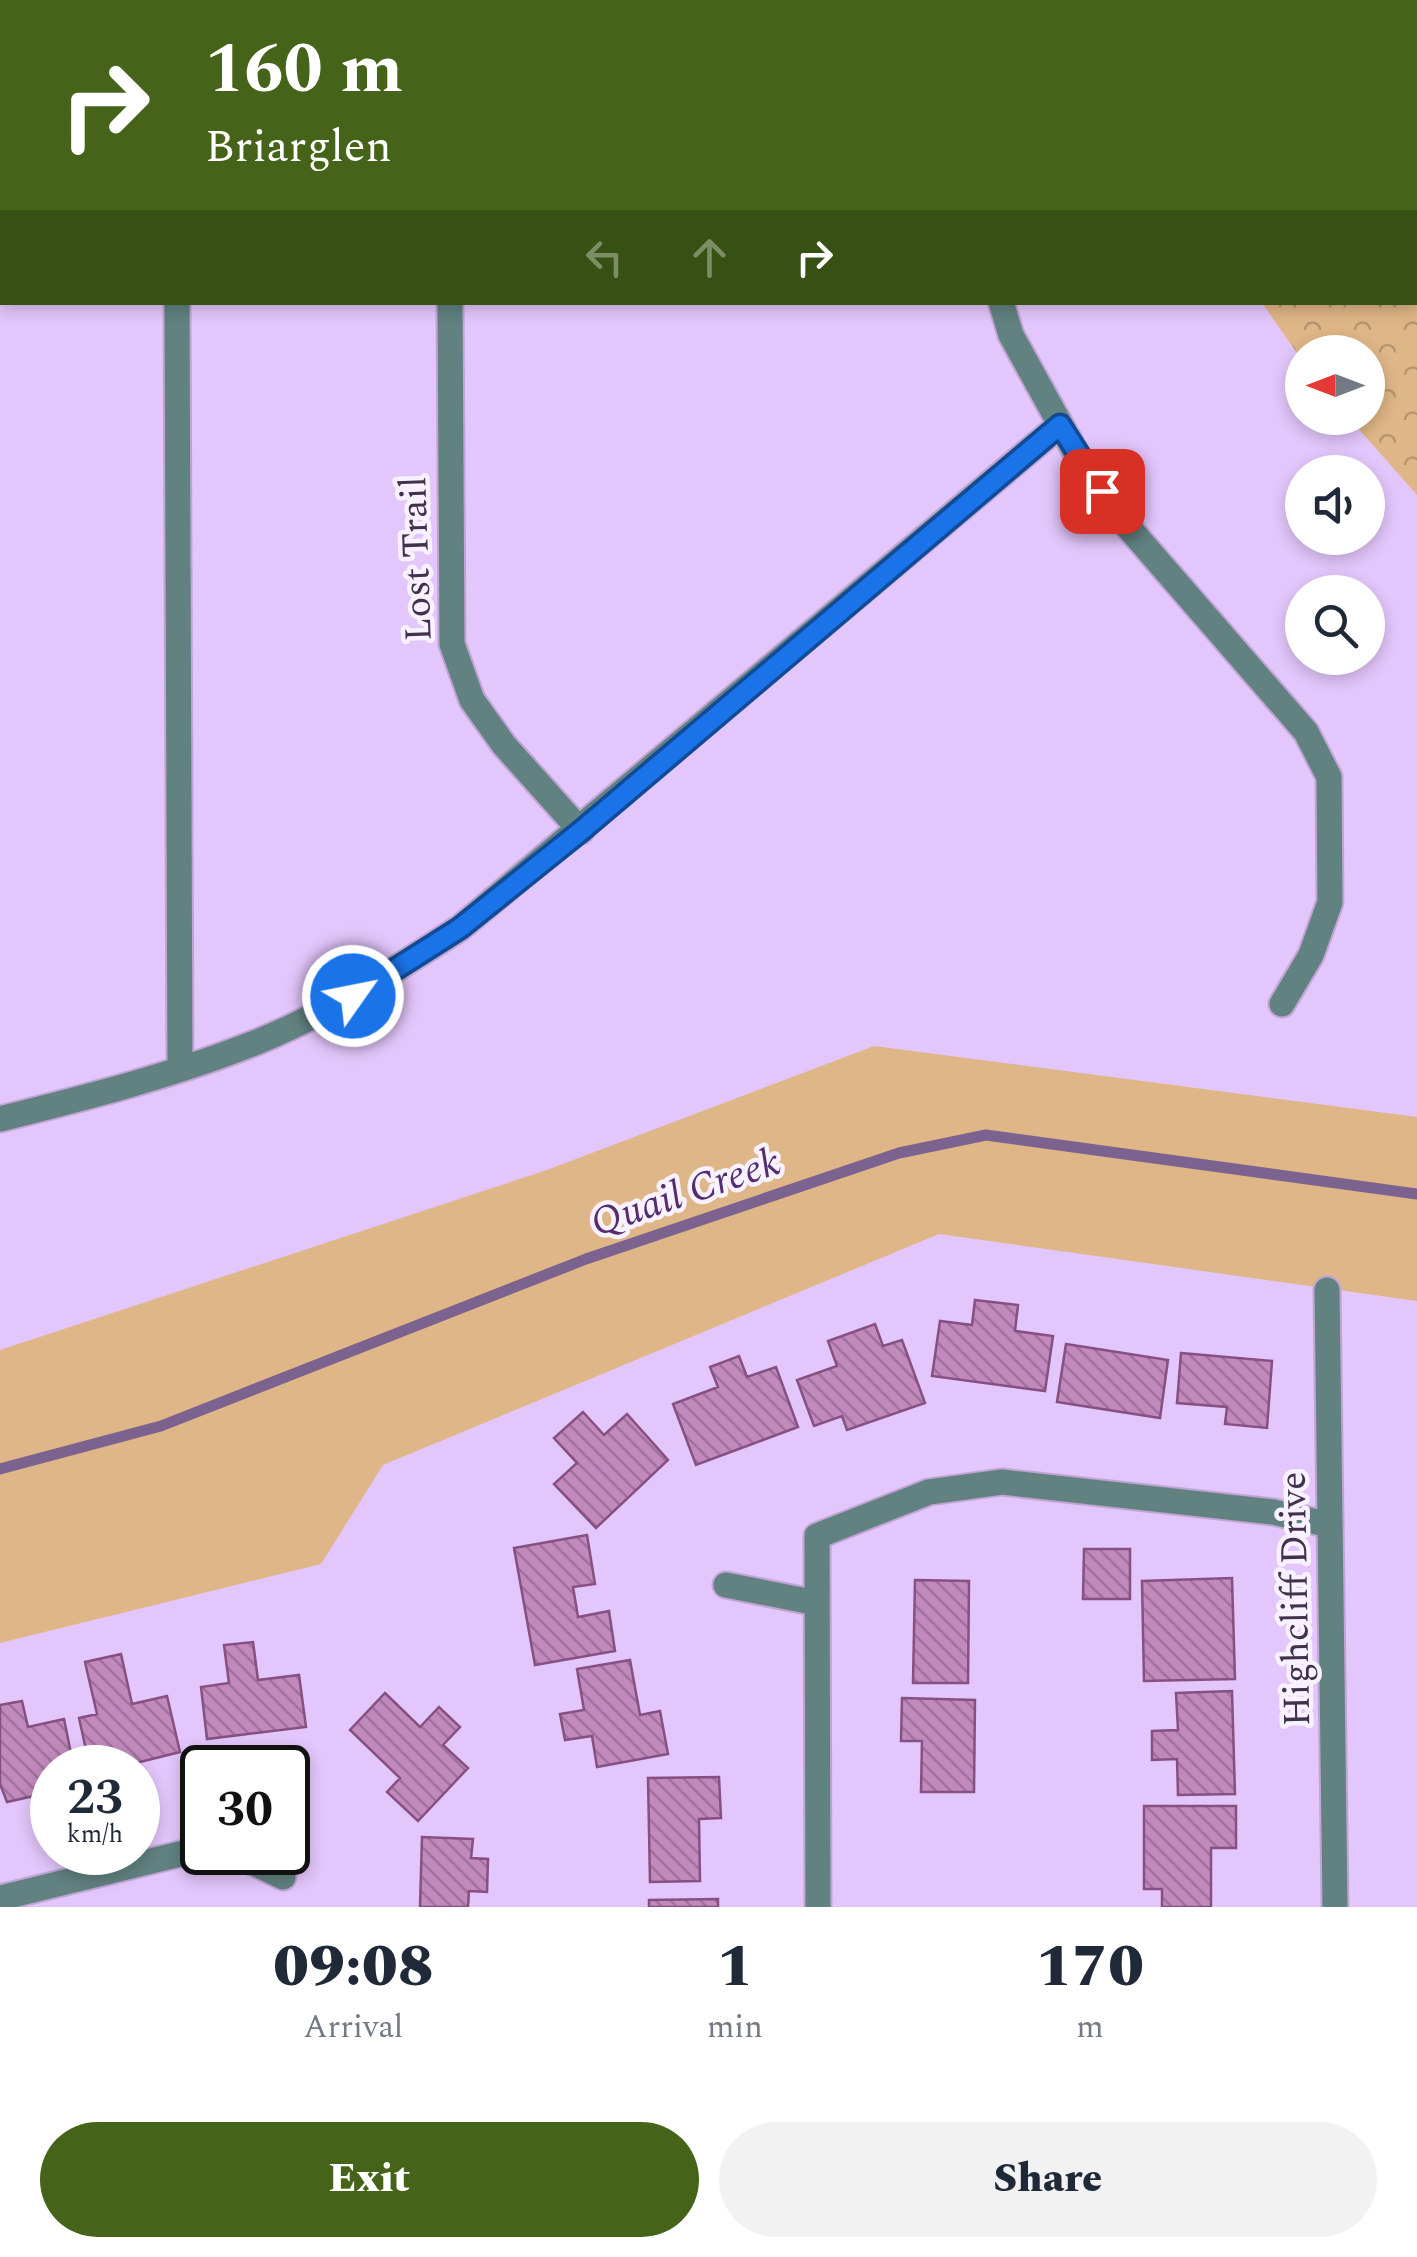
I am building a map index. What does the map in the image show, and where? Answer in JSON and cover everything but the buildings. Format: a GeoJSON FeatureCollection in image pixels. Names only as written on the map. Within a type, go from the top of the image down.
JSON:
{"type":"FeatureCollection","features":[{"type":"Feature","properties":{"kind":"street"},"geometry":{"type":"LineString","coordinates":[[176,305],[180,1068]]}},
{"type":"Feature","properties":{"kind":"street","name":"Lost Trail"},"geometry":{"type":"LineString","coordinates":[[450,305],[448,606],[452,644],[472,700],[504,745],[581,831]]}},
{"type":"Feature","properties":{"kind":"street"},"geometry":{"type":"LineString","coordinates":[[1001,305],[1011,335],[1060,425],[1124,520],[1306,732],[1329,777],[1330,902],[1311,955],[1282,1004]]}},
{"type":"Feature","properties":{"kind":"street"},"geometry":{"type":"LineString","coordinates":[[0,1119],[252,1044],[353,996],[460,928],[581,831],[1060,425]]}},
{"type":"Feature","properties":{"kind":"street","name":"Highcliff Drive"},"geometry":{"type":"LineString","coordinates":[[1327,1290],[1334,1907]]}},
{"type":"Feature","properties":{"kind":"street"},"geometry":{"type":"LineString","coordinates":[[818,1907],[817,1536],[929,1492],[964,1484],[1002,1482],[1273,1512],[1330,1525]]}},
{"type":"Feature","properties":{"kind":"street"},"geometry":{"type":"LineString","coordinates":[[726,1584],[817,1603]]}},
{"type":"Feature","properties":{"kind":"street"},"geometry":{"type":"LineString","coordinates":[[0,1898],[184,1853],[248,1860],[284,1877]]}},
{"type":"Feature","properties":{"kind":"green space"},"geometry":{"type":"Polygon","coordinates":[[[1263,305],[1417,305],[1417,495],[1364,435],[1385,435],[1385,335],[1285,336],[1263,305]]]}},
{"type":"Feature","properties":{"kind":"green space"},"geometry":{"type":"Polygon","coordinates":[[[874,1046],[1417,1117],[1417,1301],[939,1234],[383,1465],[321,1564],[0,1643],[0,1350],[547,1170],[874,1046]]]}},
{"type":"Feature","properties":{"kind":"waterway","name":"Quail Creek"},"geometry":{"type":"LineString","coordinates":[[0,1469],[161,1426],[586,1259],[899,1153],[986,1135],[1417,1194]]}},
{"type":"Feature","properties":{"kind":"route"},"geometry":{"type":"LineString","coordinates":[[353,996],[460,928],[581,831],[1060,425],[1102,491]]}}]}
